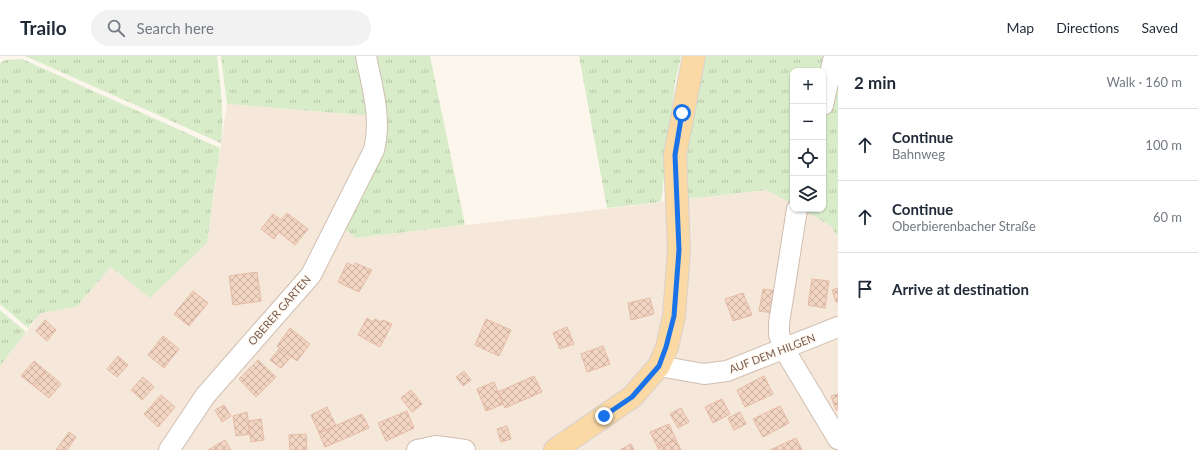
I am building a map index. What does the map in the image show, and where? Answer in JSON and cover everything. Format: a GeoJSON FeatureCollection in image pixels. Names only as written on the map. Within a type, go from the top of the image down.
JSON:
{"type":"FeatureCollection","features":[{"type":"Feature","properties":{"kind":"main road"},"geometry":{"type":"LineString","coordinates":[[555,450],[632,397],[659,366],[666,347],[674,316],[679,250],[675,155],[694,56]]}},
{"type":"Feature","properties":{"kind":"street","name":"OBERER GARTEN"},"geometry":{"type":"LineString","coordinates":[[169,450],[204,396],[311,275],[374,150],[378,137],[377,115],[366,56]]}},
{"type":"Feature","properties":{"kind":"street"},"geometry":{"type":"LineString","coordinates":[[823,104],[834,56]]}},
{"type":"Feature","properties":{"kind":"street"},"geometry":{"type":"LineString","coordinates":[[797,212],[779,323],[780,334],[784,348],[838,439]]}},
{"type":"Feature","properties":{"kind":"street","name":"AUF DEM HILGEN"},"geometry":{"type":"LineString","coordinates":[[659,366],[704,374],[727,371],[838,327]]}},
{"type":"Feature","properties":{"kind":"street"},"geometry":{"type":"LineString","coordinates":[[417,450],[436,446],[465,450]]}},
{"type":"Feature","properties":{"kind":"shaded area"},"geometry":{"type":"Polygon","coordinates":[[[227,104],[373,116],[356,238],[767,190],[790,202],[790,212],[807,212],[831,226],[838,238],[838,450],[0,450],[0,366],[41,313],[76,307],[111,267],[207,243],[227,104]]]}},
{"type":"Feature","properties":{"kind":"green space"},"geometry":{"type":"Polygon","coordinates":[[[25,56],[217,56],[222,110],[221,143],[25,56]]]}},
{"type":"Feature","properties":{"kind":"green space"},"geometry":{"type":"Polygon","coordinates":[[[221,56],[361,56],[373,116],[227,104],[221,56]]]}},
{"type":"Feature","properties":{"kind":"green space"},"geometry":{"type":"Polygon","coordinates":[[[368,56],[430,56],[465,225],[356,238],[344,228],[379,147],[368,56]]]}},
{"type":"Feature","properties":{"kind":"green space"},"geometry":{"type":"Polygon","coordinates":[[[579,56],[681,56],[675,83],[661,202],[607,208],[579,56]]]}},
{"type":"Feature","properties":{"kind":"green space"},"geometry":{"type":"Polygon","coordinates":[[[701,56],[829,56],[824,68],[790,68],[790,203],[767,190],[688,199],[684,145],[701,56]]]}},
{"type":"Feature","properties":{"kind":"green space"},"geometry":{"type":"Polygon","coordinates":[[[22,59],[220,148],[207,243],[150,298],[111,267],[76,307],[41,313],[28,328],[0,304],[0,63],[5,60],[22,59]]]}},
{"type":"Feature","properties":{"kind":"green space"},"geometry":{"type":"Polygon","coordinates":[[[838,63],[838,238],[831,226],[806,212],[826,212],[826,110],[838,63]]]}},
{"type":"Feature","properties":{"kind":"green space"},"geometry":{"type":"Polygon","coordinates":[[[0,310],[26,332],[0,366],[0,310]]]}},
{"type":"Feature","properties":{"kind":"building"},"geometry":{"type":"Polygon","coordinates":[[[287,213],[308,229],[295,245],[279,232],[274,239],[261,229],[273,214],[281,220],[287,213]]]}},
{"type":"Feature","properties":{"kind":"building"},"geometry":{"type":"Polygon","coordinates":[[[347,263],[354,266],[355,263],[372,270],[359,292],[338,282],[347,263]]]}},
{"type":"Feature","properties":{"kind":"building"},"geometry":{"type":"Polygon","coordinates":[[[257,272],[261,301],[233,305],[229,276],[257,272]]]}},
{"type":"Feature","properties":{"kind":"building"},"geometry":{"type":"Polygon","coordinates":[[[812,279],[829,281],[825,308],[808,305],[812,279]]]}},
{"type":"Feature","properties":{"kind":"building"},"geometry":{"type":"Polygon","coordinates":[[[838,288],[838,302],[836,302],[832,290],[838,288]]]}},
{"type":"Feature","properties":{"kind":"building"},"geometry":{"type":"Polygon","coordinates":[[[763,289],[776,291],[773,313],[759,311],[763,289]]]}},
{"type":"Feature","properties":{"kind":"building"},"geometry":{"type":"Polygon","coordinates":[[[193,291],[208,303],[189,326],[174,314],[193,291]]]}},
{"type":"Feature","properties":{"kind":"building"},"geometry":{"type":"Polygon","coordinates":[[[743,293],[752,315],[733,321],[725,299],[743,293]]]}},
{"type":"Feature","properties":{"kind":"building"},"geometry":{"type":"Polygon","coordinates":[[[650,298],[654,314],[631,320],[628,303],[650,298]]]}},
{"type":"Feature","properties":{"kind":"building"},"geometry":{"type":"Polygon","coordinates":[[[367,318],[373,322],[375,319],[381,322],[383,320],[392,324],[380,347],[358,335],[367,318]]]}},
{"type":"Feature","properties":{"kind":"building"},"geometry":{"type":"Polygon","coordinates":[[[486,319],[511,330],[499,356],[475,345],[486,319]]]}},
{"type":"Feature","properties":{"kind":"building"},"geometry":{"type":"Polygon","coordinates":[[[45,320],[56,330],[47,341],[36,331],[45,320]]]}},
{"type":"Feature","properties":{"kind":"building"},"geometry":{"type":"Polygon","coordinates":[[[567,327],[574,344],[560,349],[553,333],[567,327]]]}},
{"type":"Feature","properties":{"kind":"building"},"geometry":{"type":"Polygon","coordinates":[[[290,328],[310,344],[297,361],[277,346],[290,328]]]}},
{"type":"Feature","properties":{"kind":"building"},"geometry":{"type":"Polygon","coordinates":[[[163,336],[179,349],[164,368],[148,355],[163,336]]]}},
{"type":"Feature","properties":{"kind":"building"},"geometry":{"type":"Polygon","coordinates":[[[603,346],[610,364],[587,372],[581,354],[603,346]]]}},
{"type":"Feature","properties":{"kind":"building"},"geometry":{"type":"Polygon","coordinates":[[[280,348],[291,357],[281,368],[270,360],[280,348]]]}},
{"type":"Feature","properties":{"kind":"building"},"geometry":{"type":"Polygon","coordinates":[[[118,356],[128,365],[117,377],[107,369],[118,356]]]}},
{"type":"Feature","properties":{"kind":"building"},"geometry":{"type":"Polygon","coordinates":[[[258,360],[276,377],[256,397],[239,379],[258,360]]]}},
{"type":"Feature","properties":{"kind":"building"},"geometry":{"type":"Polygon","coordinates":[[[34,361],[46,371],[34,386],[21,376],[34,361]]]}},
{"type":"Feature","properties":{"kind":"building"},"geometry":{"type":"Polygon","coordinates":[[[46,371],[61,384],[49,398],[34,386],[46,371]]]}},
{"type":"Feature","properties":{"kind":"building"},"geometry":{"type":"Polygon","coordinates":[[[464,371],[471,380],[463,386],[456,377],[464,371]]]}},
{"type":"Feature","properties":{"kind":"building"},"geometry":{"type":"Polygon","coordinates":[[[534,376],[542,392],[505,408],[498,392],[534,376]]]}},
{"type":"Feature","properties":{"kind":"building"},"geometry":{"type":"Polygon","coordinates":[[[764,376],[773,394],[745,407],[737,390],[764,376]]]}},
{"type":"Feature","properties":{"kind":"building"},"geometry":{"type":"Polygon","coordinates":[[[143,377],[154,387],[142,400],[131,390],[143,377]]]}},
{"type":"Feature","properties":{"kind":"building"},"geometry":{"type":"Polygon","coordinates":[[[494,382],[503,404],[486,411],[477,389],[494,382]]]}},
{"type":"Feature","properties":{"kind":"building"},"geometry":{"type":"Polygon","coordinates":[[[411,390],[422,404],[412,412],[401,398],[411,390]]]}},
{"type":"Feature","properties":{"kind":"building"},"geometry":{"type":"Polygon","coordinates":[[[838,394],[838,410],[836,410],[831,396],[838,394]]]}},
{"type":"Feature","properties":{"kind":"building"},"geometry":{"type":"Polygon","coordinates":[[[161,395],[175,407],[158,427],[144,414],[161,395]]]}},
{"type":"Feature","properties":{"kind":"building"},"geometry":{"type":"Polygon","coordinates":[[[722,399],[730,414],[713,423],[705,407],[722,399]]]}},
{"type":"Feature","properties":{"kind":"building"},"geometry":{"type":"Polygon","coordinates":[[[224,405],[231,416],[222,422],[215,410],[224,405]]]}},
{"type":"Feature","properties":{"kind":"building"},"geometry":{"type":"Polygon","coordinates":[[[780,406],[789,423],[763,437],[753,419],[780,406]]]}},
{"type":"Feature","properties":{"kind":"building"},"geometry":{"type":"Polygon","coordinates":[[[327,407],[336,426],[319,433],[311,415],[327,407]]]}},
{"type":"Feature","properties":{"kind":"building"},"geometry":{"type":"Polygon","coordinates":[[[681,408],[689,422],[678,428],[670,414],[681,408]]]}},
{"type":"Feature","properties":{"kind":"building"},"geometry":{"type":"Polygon","coordinates":[[[407,411],[414,428],[386,441],[378,423],[407,411]]]}},
{"type":"Feature","properties":{"kind":"building"},"geometry":{"type":"Polygon","coordinates":[[[247,412],[250,434],[236,436],[233,416],[247,412]]]}},
{"type":"Feature","properties":{"kind":"building"},"geometry":{"type":"Polygon","coordinates":[[[740,412],[746,424],[734,430],[728,418],[740,412]]]}},
{"type":"Feature","properties":{"kind":"building"},"geometry":{"type":"Polygon","coordinates":[[[362,414],[369,428],[325,447],[319,433],[362,414]]]}},
{"type":"Feature","properties":{"kind":"building"},"geometry":{"type":"Polygon","coordinates":[[[261,419],[264,440],[251,442],[248,421],[261,419]]]}},
{"type":"Feature","properties":{"kind":"building"},"geometry":{"type":"Polygon","coordinates":[[[669,424],[676,440],[658,448],[650,432],[669,424]]]}},
{"type":"Feature","properties":{"kind":"building"},"geometry":{"type":"Polygon","coordinates":[[[507,426],[511,439],[501,442],[497,429],[507,426]]]}},
{"type":"Feature","properties":{"kind":"building"},"geometry":{"type":"Polygon","coordinates":[[[69,432],[76,437],[67,450],[56,450],[69,432]]]}},
{"type":"Feature","properties":{"kind":"building"},"geometry":{"type":"Polygon","coordinates":[[[306,434],[307,450],[290,450],[289,435],[306,434]]]}},
{"type":"Feature","properties":{"kind":"building"},"geometry":{"type":"Polygon","coordinates":[[[796,438],[802,450],[770,450],[796,438]]]}},
{"type":"Feature","properties":{"kind":"building"},"geometry":{"type":"Polygon","coordinates":[[[225,440],[231,450],[208,450],[225,440]]]}},
{"type":"Feature","properties":{"kind":"building"},"geometry":{"type":"Polygon","coordinates":[[[676,440],[681,450],[659,450],[658,448],[676,440]]]}},
{"type":"Feature","properties":{"kind":"building"},"geometry":{"type":"Polygon","coordinates":[[[631,444],[634,450],[620,450],[631,444]]]}},
{"type":"Feature","properties":{"kind":"route"},"geometry":{"type":"LineString","coordinates":[[604,416],[632,397],[659,366],[666,347],[674,316],[679,250],[676,209],[675,155],[682,113]]}}]}
